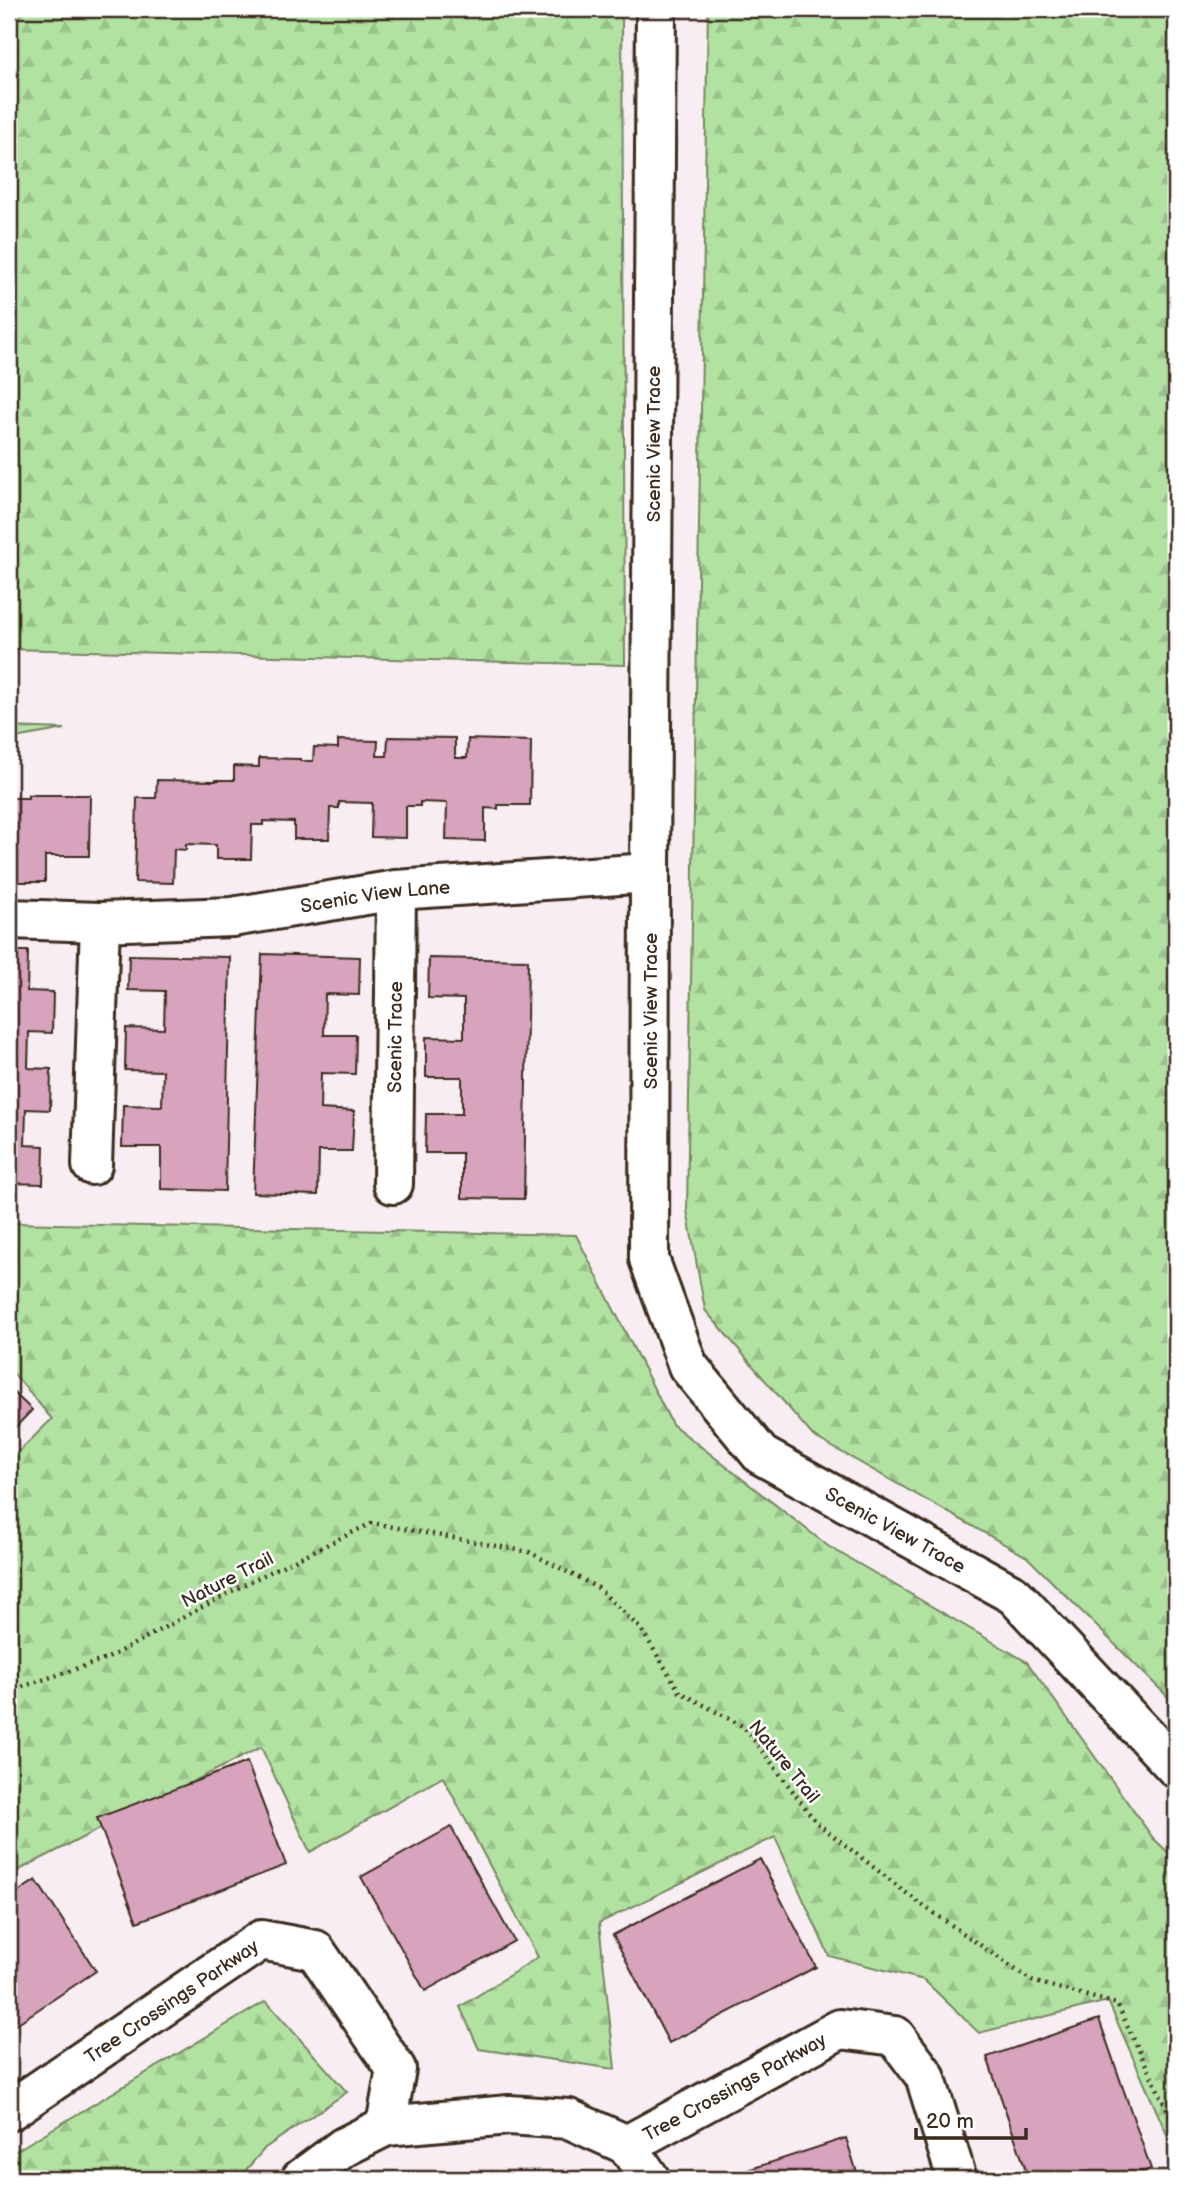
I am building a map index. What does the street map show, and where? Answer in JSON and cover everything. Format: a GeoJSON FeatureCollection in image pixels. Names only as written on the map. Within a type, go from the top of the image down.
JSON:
{"type":"FeatureCollection","features":[{"type":"Feature","properties":{"kind":"street","name":"Scenic View Trace"},"geometry":{"type":"LineString","coordinates":[[656,9],[649,1259],[688,1366],[761,1454],[1014,1595],[1176,1768]]}},
{"type":"Feature","properties":{"kind":"street","name":"Scenic View Lane"},"geometry":{"type":"LineString","coordinates":[[9,919],[100,922],[232,917],[396,890],[650,873]]}},
{"type":"Feature","properties":{"kind":"street","name":"Scenic Trace"},"geometry":{"type":"LineString","coordinates":[[393,1184],[396,890]]}},
{"type":"Feature","properties":{"kind":"street"},"geometry":{"type":"LineString","coordinates":[[92,1165],[100,922]]}},
{"type":"Feature","properties":{"kind":"street","name":"Tree Crossings Parkway"},"geometry":{"type":"LineString","coordinates":[[9,2111],[261,1940],[315,1950],[396,2069],[386,2126]]}},
{"type":"Feature","properties":{"kind":"street","name":"Tree Crossings Parkway"},"geometry":{"type":"LineString","coordinates":[[626,2145],[840,2029],[895,2036],[925,2076],[957,2179]]}},
{"type":"Feature","properties":{"kind":"street","name":"Tree Crossings Parkway"},"geometry":{"type":"LineString","coordinates":[[301,2179],[344,2147],[386,2126],[509,2115],[569,2119],[626,2145],[650,2179]]}},
{"type":"Feature","properties":{"kind":"path","name":"Nature Trail"},"geometry":{"type":"LineString","coordinates":[[9,1691],[106,1659],[249,1582],[372,1523],[529,1552],[597,1588],[641,1629],[680,1692],[744,1727],[817,1823],[918,1902],[1032,1981],[1117,2004],[1176,2128]]}},
{"type":"Feature","properties":{"kind":"path"},"geometry":{"type":"LineString","coordinates":[[1172,2179],[1176,2153]]}},
{"type":"Feature","properties":{"kind":"green space"},"geometry":{"type":"Polygon","coordinates":[[[28,9],[622,9],[625,665],[9,649],[9,24],[28,9]]]}},
{"type":"Feature","properties":{"kind":"green space"},"geometry":{"type":"Polygon","coordinates":[[[708,9],[1176,9],[1176,1705],[1027,1557],[813,1436],[705,1310],[687,1210],[708,9]]]}},
{"type":"Feature","properties":{"kind":"green space"},"geometry":{"type":"Polygon","coordinates":[[[9,727],[65,729],[9,739],[9,727]]]}},
{"type":"Feature","properties":{"kind":"green space"},"geometry":{"type":"Polygon","coordinates":[[[9,1223],[576,1235],[672,1424],[828,1546],[1027,1662],[1153,1838],[1176,1860],[1176,2155],[1108,2001],[979,2033],[924,1980],[829,1956],[775,1837],[599,1923],[615,2069],[479,2049],[460,2007],[538,1957],[443,1777],[310,1852],[261,1747],[9,1875],[9,1461],[52,1419],[9,1368],[9,1223]]]}},
{"type":"Feature","properties":{"kind":"green space"},"geometry":{"type":"Polygon","coordinates":[[[266,2001],[347,2092],[265,2148],[238,2179],[9,2179],[9,2155],[266,2001]]]}},
{"type":"Feature","properties":{"kind":"building"},"geometry":{"type":"Polygon","coordinates":[[[388,737],[455,738],[455,758],[467,758],[468,739],[531,741],[530,805],[498,805],[498,809],[485,808],[485,841],[446,840],[447,803],[420,802],[420,806],[406,806],[406,838],[371,837],[372,803],[339,802],[339,808],[330,808],[329,839],[294,839],[294,822],[263,821],[263,825],[252,825],[251,859],[216,859],[216,845],[186,844],[186,850],[174,849],[173,883],[135,882],[137,798],[156,798],[157,780],[234,780],[234,766],[259,767],[259,758],[313,761],[314,747],[338,748],[338,740],[378,741],[377,756],[387,756],[388,737]]]}},
{"type":"Feature","properties":{"kind":"building"},"geometry":{"type":"Polygon","coordinates":[[[9,795],[11,798],[28,798],[28,795],[90,795],[89,856],[45,856],[45,882],[9,882],[9,795]]]}},
{"type":"Feature","properties":{"kind":"building"},"geometry":{"type":"Polygon","coordinates":[[[9,951],[28,951],[27,991],[53,992],[52,1033],[29,1032],[28,1068],[51,1069],[50,1110],[26,1109],[25,1145],[44,1146],[43,1184],[9,1183],[9,951]]]}},
{"type":"Feature","properties":{"kind":"building"},"geometry":{"type":"Polygon","coordinates":[[[262,954],[360,957],[359,995],[325,994],[324,1035],[356,1035],[355,1074],[321,1073],[320,1109],[354,1111],[352,1151],[319,1151],[318,1195],[253,1193],[262,954]]]}},
{"type":"Feature","properties":{"kind":"building"},"geometry":{"type":"Polygon","coordinates":[[[129,955],[230,957],[225,1191],[161,1189],[161,1147],[122,1147],[123,1105],[162,1106],[163,1071],[125,1070],[126,1028],[164,1029],[165,991],[128,990],[129,955]]]}},
{"type":"Feature","properties":{"kind":"building"},"geometry":{"type":"Polygon","coordinates":[[[429,958],[528,960],[524,1199],[462,1198],[462,1153],[425,1153],[426,1114],[462,1114],[462,1077],[426,1077],[426,1037],[464,1038],[464,999],[428,998],[429,958]]]}},
{"type":"Feature","properties":{"kind":"building"},"geometry":{"type":"Polygon","coordinates":[[[9,1388],[32,1410],[9,1434],[9,1388]]]}},
{"type":"Feature","properties":{"kind":"building"},"geometry":{"type":"Polygon","coordinates":[[[247,1762],[286,1865],[137,1922],[97,1818],[247,1762]]]}},
{"type":"Feature","properties":{"kind":"building"},"geometry":{"type":"Polygon","coordinates":[[[451,1827],[514,1941],[425,1991],[361,1877],[451,1827]]]}},
{"type":"Feature","properties":{"kind":"building"},"geometry":{"type":"Polygon","coordinates":[[[760,1859],[816,1967],[669,2043],[613,1935],[760,1859]]]}},
{"type":"Feature","properties":{"kind":"building"},"geometry":{"type":"Polygon","coordinates":[[[36,1880],[96,1971],[9,2029],[9,1898],[36,1880]]]}},
{"type":"Feature","properties":{"kind":"building"},"geometry":{"type":"Polygon","coordinates":[[[1099,2019],[1151,2169],[1120,2179],[1029,2179],[987,2057],[1099,2019]]]}},
{"type":"Feature","properties":{"kind":"building"},"geometry":{"type":"Polygon","coordinates":[[[846,2138],[859,2179],[720,2179],[846,2138]]]}}]}
